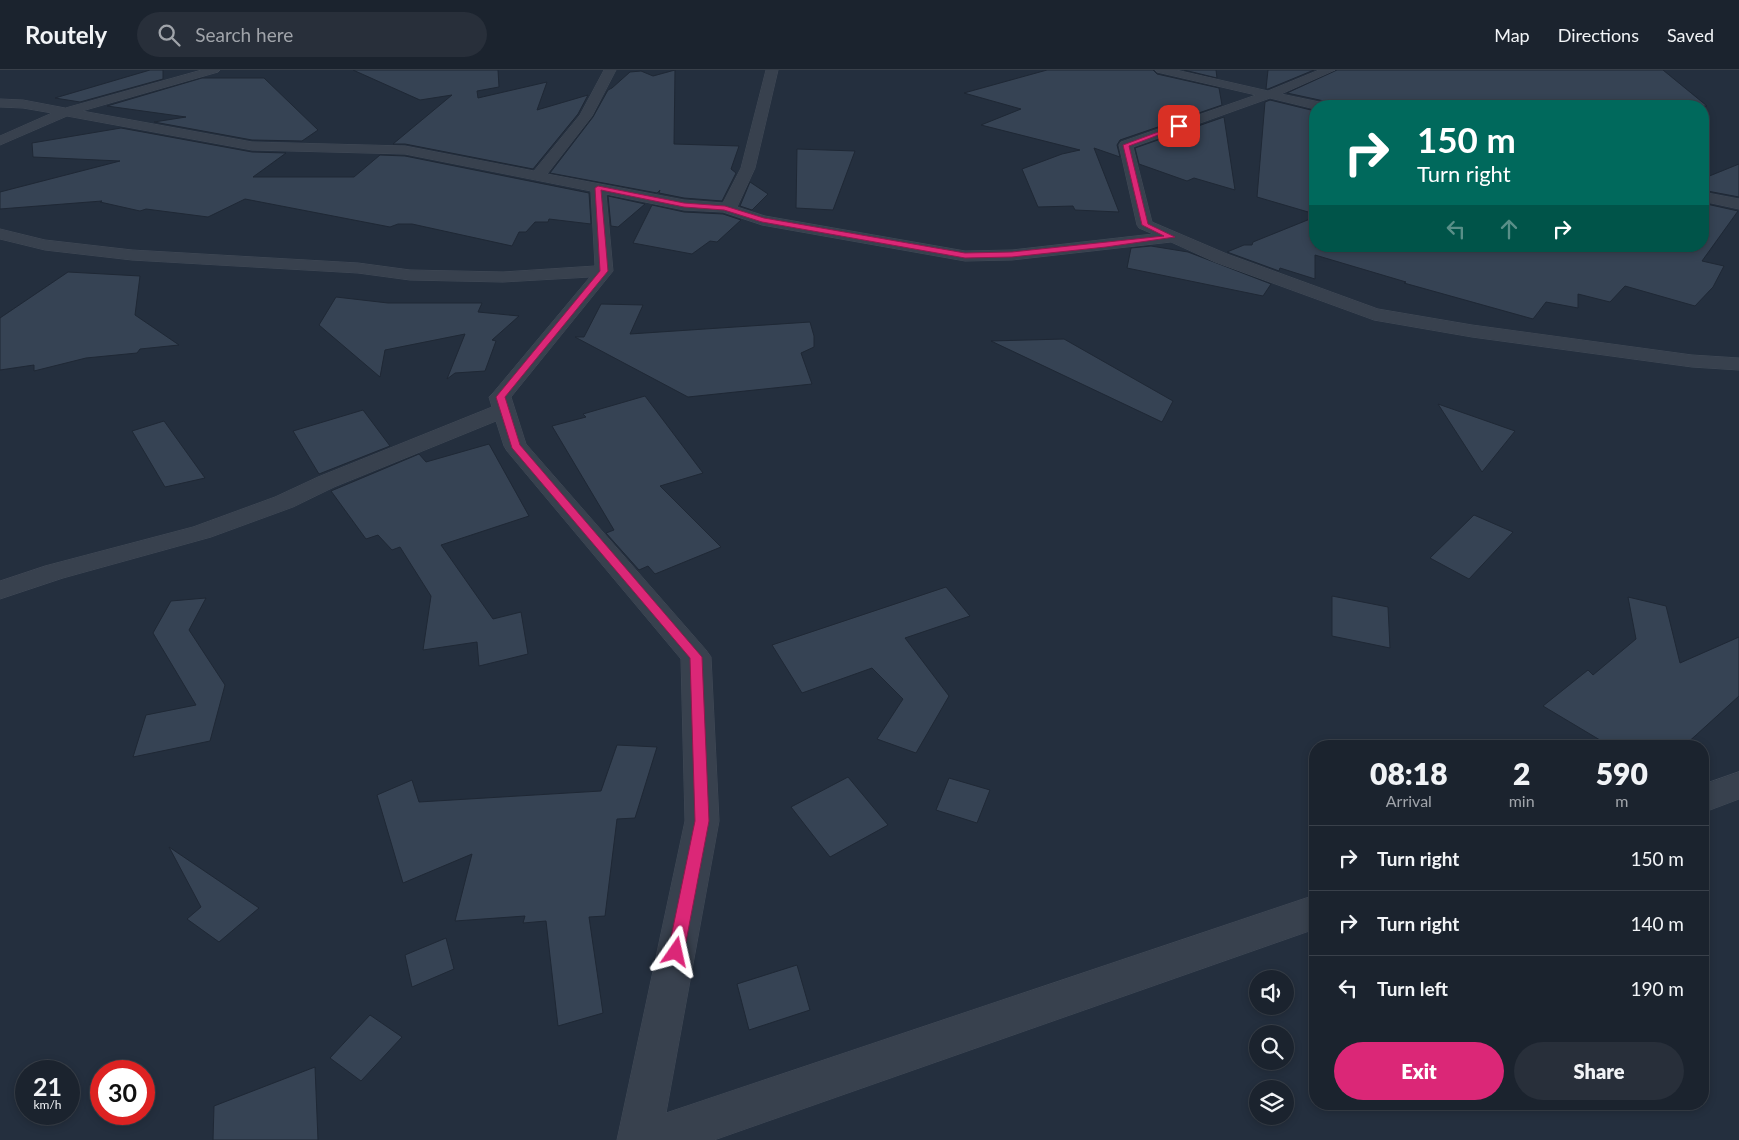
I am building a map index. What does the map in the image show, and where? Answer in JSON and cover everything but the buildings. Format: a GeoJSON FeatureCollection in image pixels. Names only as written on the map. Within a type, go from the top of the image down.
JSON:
{"type":"FeatureCollection","features":[{"type":"Feature","properties":{"kind":"street"},"geometry":{"type":"LineString","coordinates":[[0,141],[65,112],[214,70]]}},
{"type":"Feature","properties":{"kind":"street"},"geometry":{"type":"LineString","coordinates":[[538,176],[586,116],[610,70]]}},
{"type":"Feature","properties":{"kind":"street"},"geometry":{"type":"LineString","coordinates":[[725,208],[731,205],[748,168],[772,70]]}},
{"type":"Feature","properties":{"kind":"street"},"geometry":{"type":"LineString","coordinates":[[1161,70],[1309,104]]}},
{"type":"Feature","properties":{"kind":"street"},"geometry":{"type":"LineString","coordinates":[[1329,70],[1268,95],[1126,145],[1145,225],[1221,258],[1374,314],[1481,333],[1692,361],[1735,359]]}},
{"type":"Feature","properties":{"kind":"street"},"geometry":{"type":"LineString","coordinates":[[0,103],[23,104],[252,146],[405,150],[684,205],[725,208],[762,220],[965,256],[1012,254],[1172,237]]}},
{"type":"Feature","properties":{"kind":"street"},"geometry":{"type":"LineString","coordinates":[[598,188],[604,271],[500,397],[515,446],[696,657],[702,821],[639,1140]]}},
{"type":"Feature","properties":{"kind":"street"},"geometry":{"type":"LineString","coordinates":[[1709,198],[1739,204]]}},
{"type":"Feature","properties":{"kind":"street"},"geometry":{"type":"LineString","coordinates":[[0,234],[45,245],[123,254],[358,268],[410,274],[503,277],[604,271]]}},
{"type":"Feature","properties":{"kind":"street"},"geometry":{"type":"LineString","coordinates":[[0,590],[54,572],[202,532],[284,502],[326,482],[504,410]]}},
{"type":"Feature","properties":{"kind":"street"},"geometry":{"type":"LineString","coordinates":[[1709,797],[1739,785]]}},
{"type":"Feature","properties":{"kind":"street"},"geometry":{"type":"LineString","coordinates":[[652,1140],[1309,914]]}},
{"type":"Feature","properties":{"kind":"route"},"geometry":{"type":"LineString","coordinates":[[676,952],[702,821],[696,657],[515,446],[500,397],[604,271],[598,188],[684,205],[725,208],[762,220],[965,256],[1012,254],[1106,245],[1172,237],[1145,225],[1126,145],[1179,126]]}}]}
